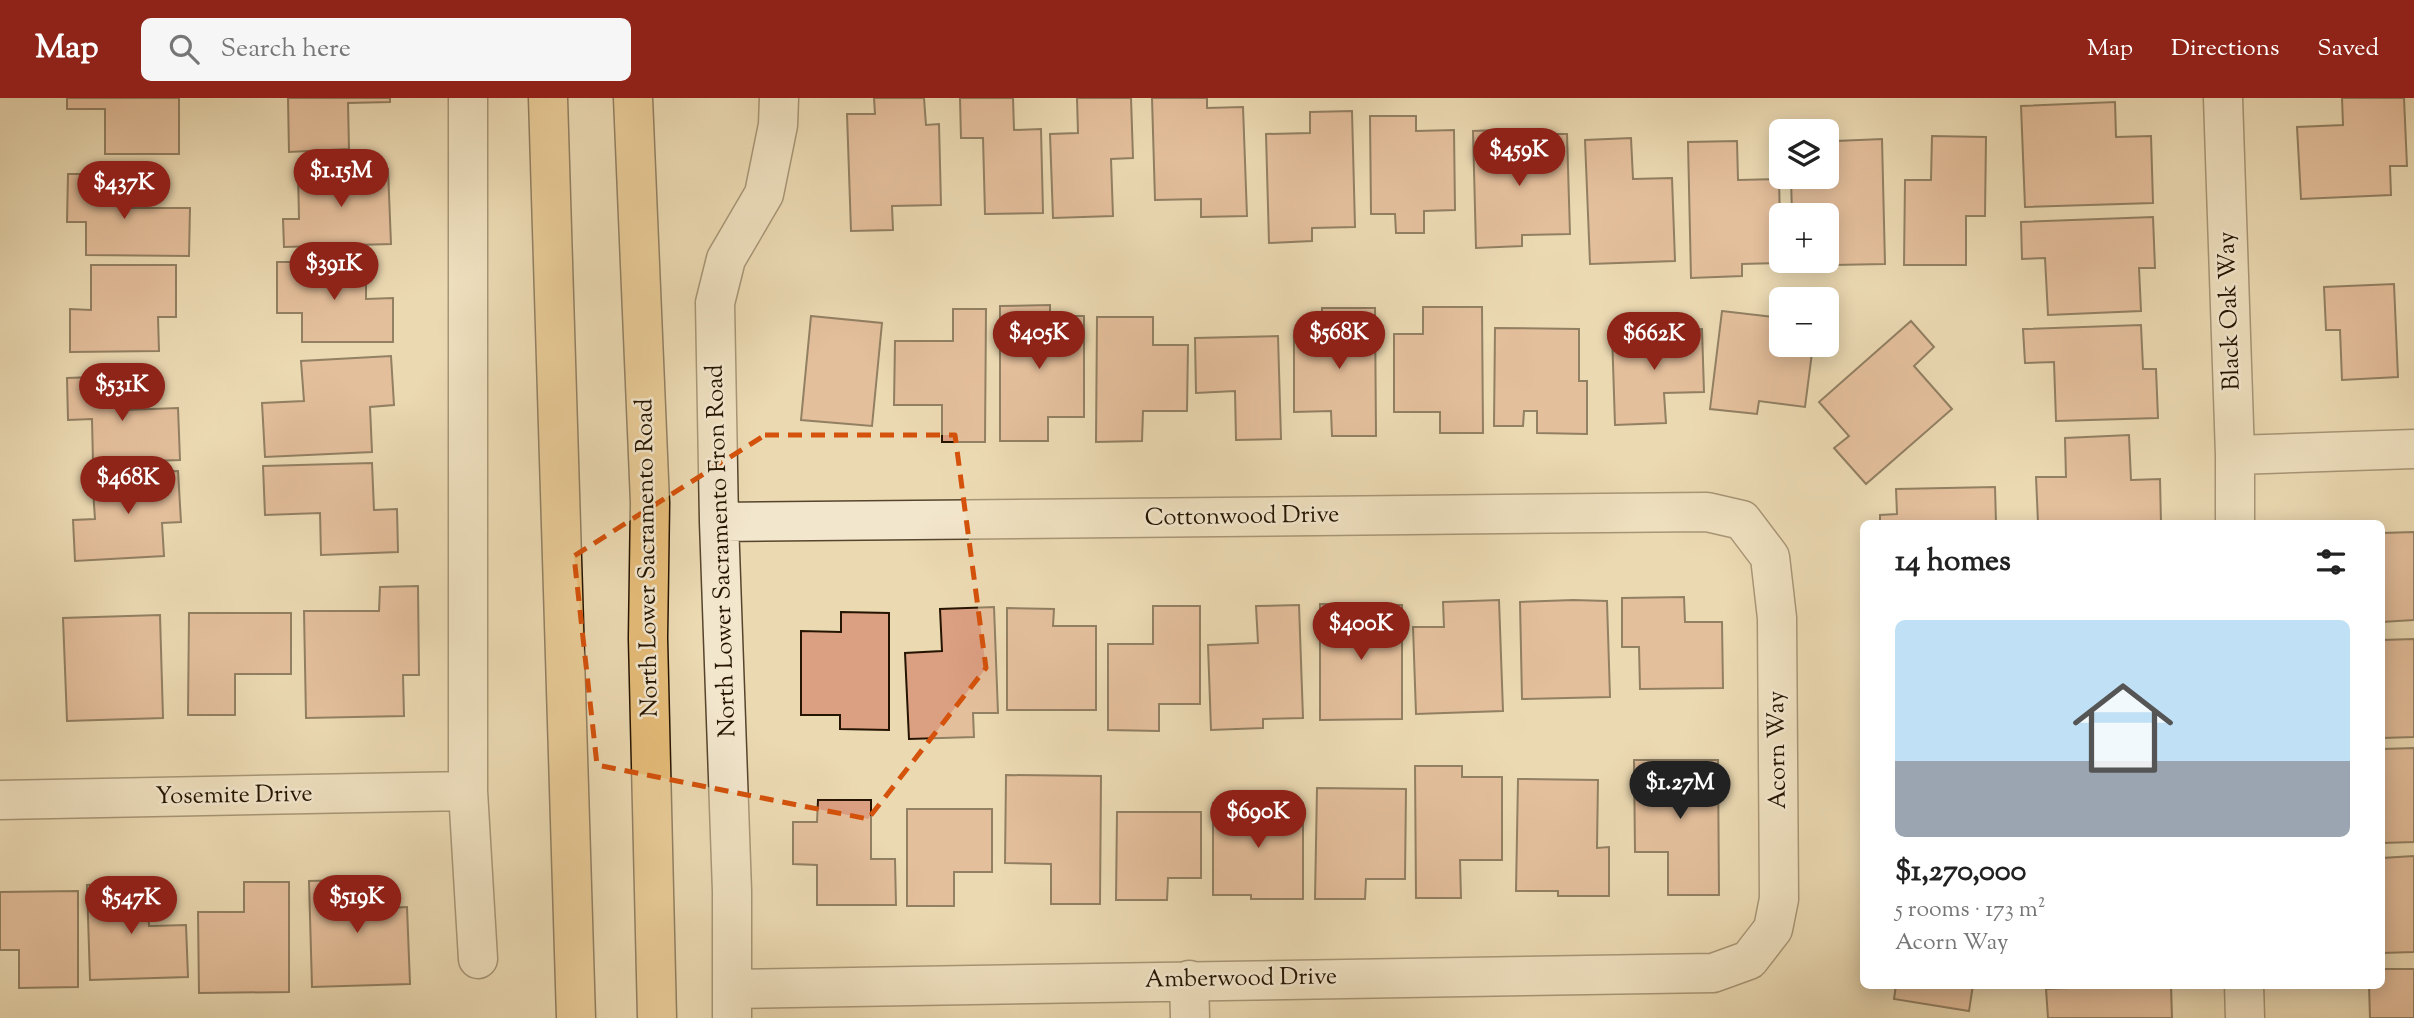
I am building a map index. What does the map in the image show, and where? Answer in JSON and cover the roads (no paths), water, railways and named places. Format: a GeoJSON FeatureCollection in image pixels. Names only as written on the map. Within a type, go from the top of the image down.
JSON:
{"type":"FeatureCollection","features":[{"type":"Feature","properties":{"kind":"main road"},"geometry":{"type":"LineString","coordinates":[[548,98],[576,1018]]}},
{"type":"Feature","properties":{"kind":"main road","name":"North Lower Sacramento Road"},"geometry":{"type":"LineString","coordinates":[[633,98],[650,503],[648,638],[657,1018]]}},
{"type":"Feature","properties":{"kind":"street"},"geometry":{"type":"LineString","coordinates":[[468,98],[468,791],[478,959]]}},
{"type":"Feature","properties":{"kind":"street","name":"North Lower Sacramento Fron Road"},"geometry":{"type":"LineString","coordinates":[[732,1003],[732,877],[719,522],[715,303],[726,259],[764,194],[778,125],[779,98]]}},
{"type":"Feature","properties":{"kind":"street","name":"Black Oak Way"},"geometry":{"type":"LineString","coordinates":[[2223,98],[2235,520]]}},
{"type":"Feature","properties":{"kind":"street"},"geometry":{"type":"LineString","coordinates":[[2235,455],[2414,449]]}},
{"type":"Feature","properties":{"kind":"street","name":"Cottonwood Drive"},"geometry":{"type":"LineString","coordinates":[[719,522],[1707,512],[1742,520],[1755,537]]}},
{"type":"Feature","properties":{"kind":"street","name":"Acorn Way"},"geometry":{"type":"LineString","coordinates":[[1749,960],[1773,929],[1779,899],[1777,618],[1770,557],[1755,537]]}},
{"type":"Feature","properties":{"kind":"street","name":"Yosemite Drive"},"geometry":{"type":"LineString","coordinates":[[0,800],[468,791]]}},
{"type":"Feature","properties":{"kind":"street","name":"Amberwood Drive"},"geometry":{"type":"LineString","coordinates":[[732,1003],[1189,980],[1713,973],[1749,960]]}},
{"type":"Feature","properties":{"kind":"street"},"geometry":{"type":"LineString","coordinates":[[1189,980],[1190,1018]]}},
{"type":"Feature","properties":{"kind":"street"},"geometry":{"type":"LineString","coordinates":[[2244,989],[2245,1018]]}}]}
